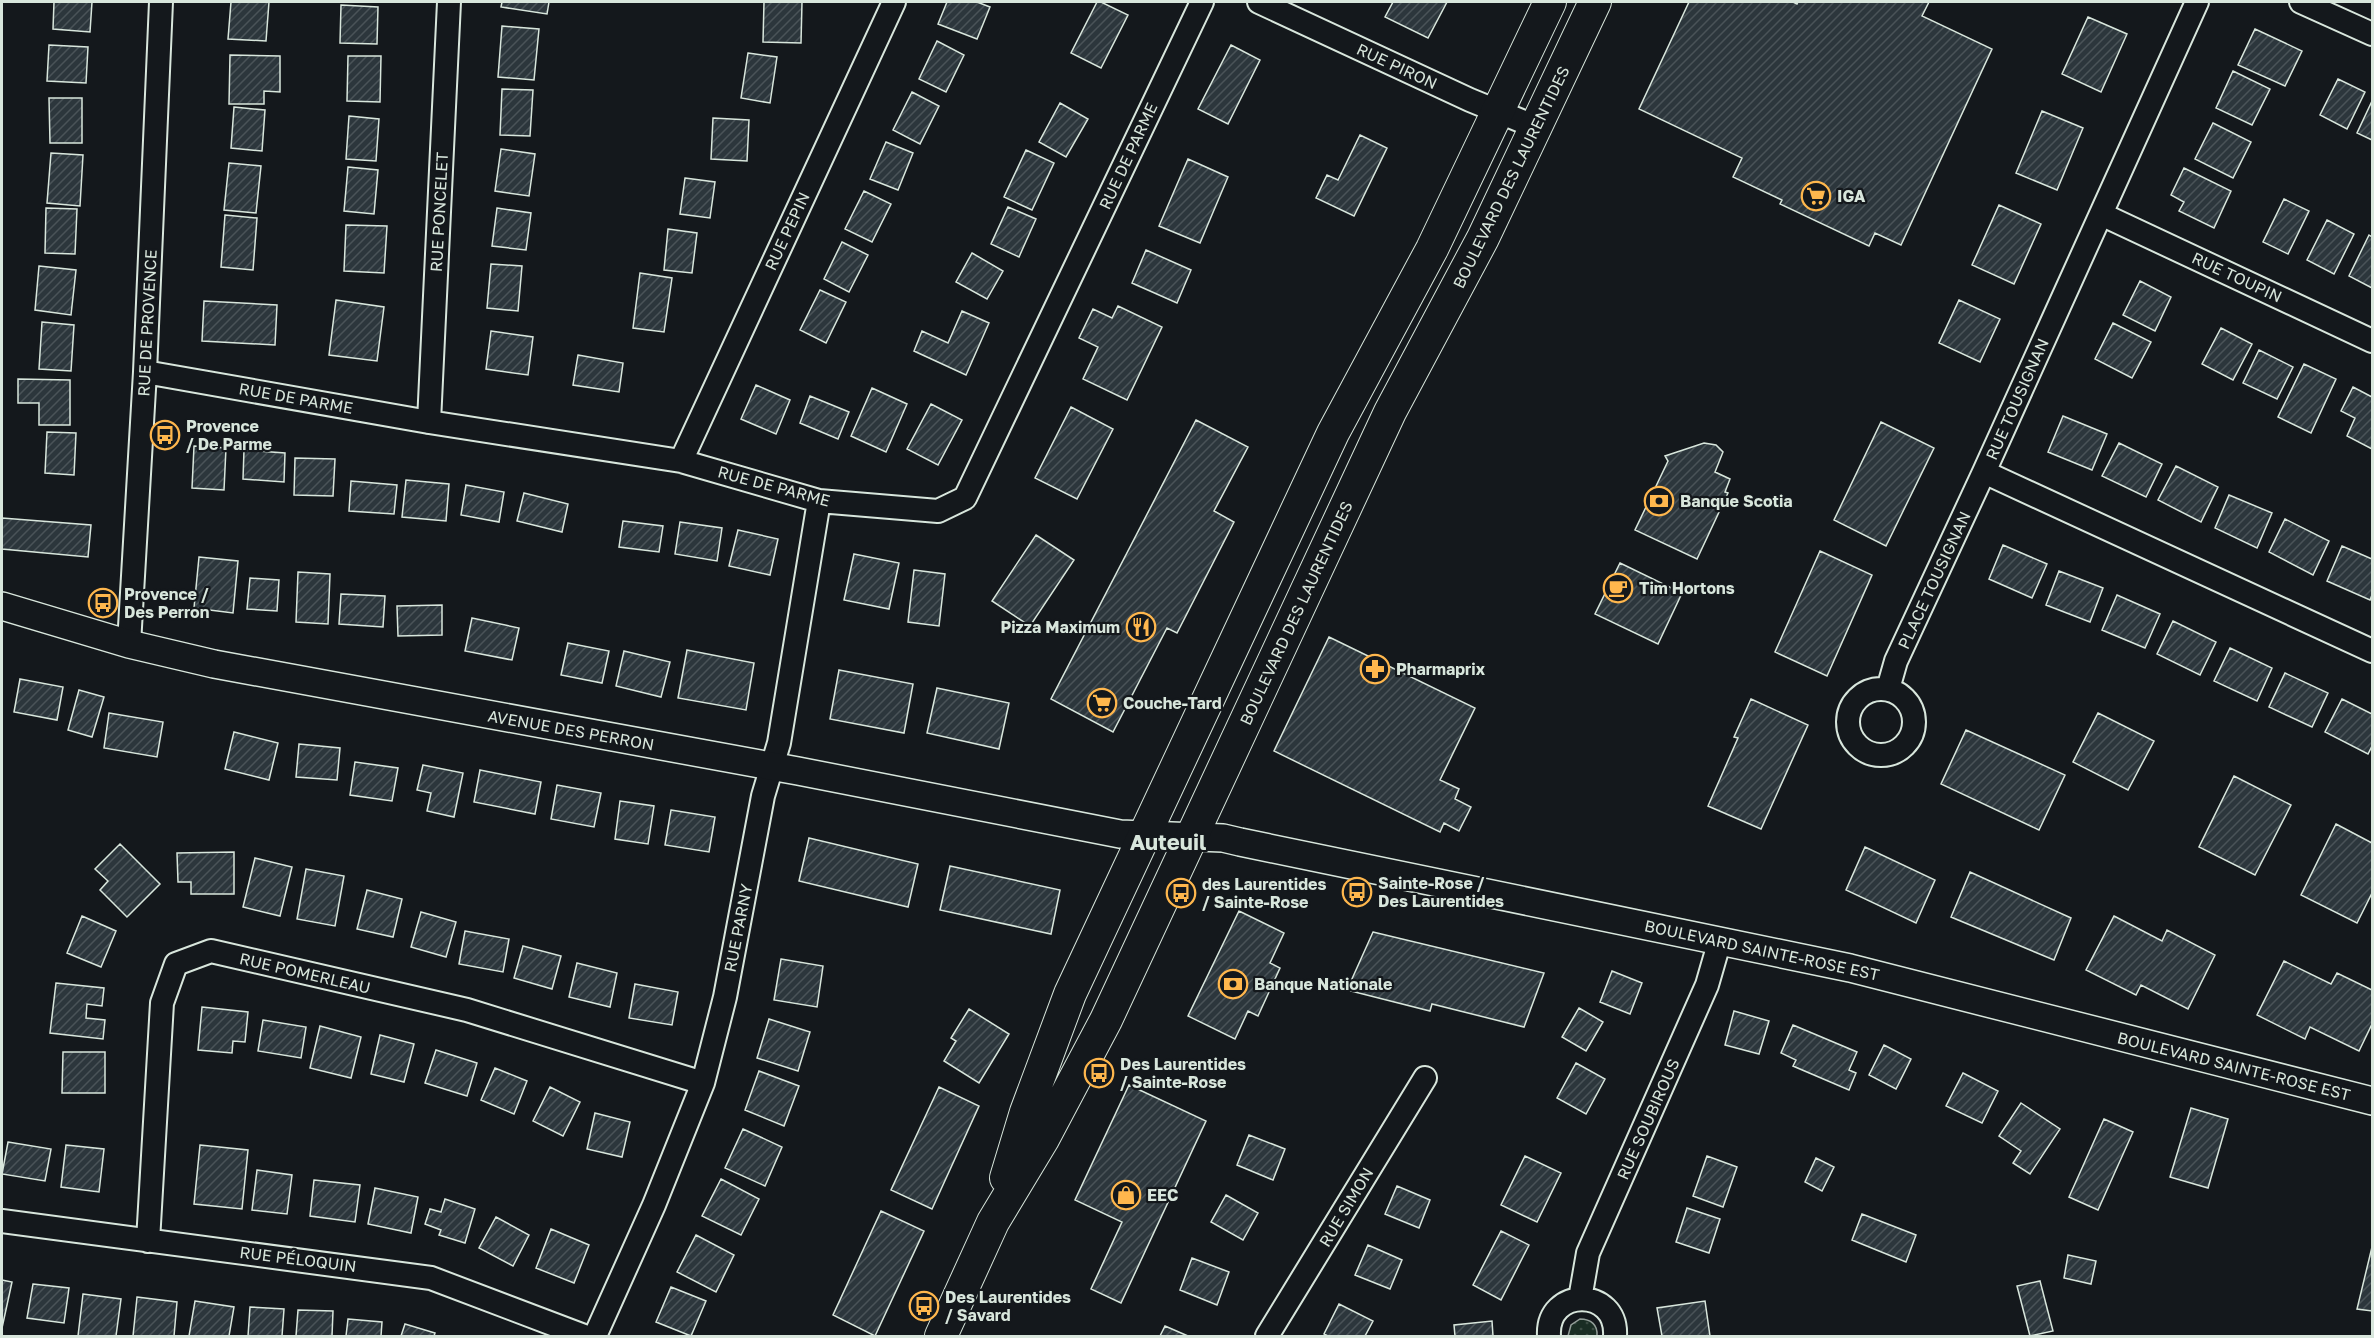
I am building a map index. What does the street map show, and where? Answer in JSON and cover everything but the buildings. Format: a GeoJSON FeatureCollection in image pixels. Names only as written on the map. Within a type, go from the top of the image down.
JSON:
{"type":"FeatureCollection","features":[{"type":"Feature","properties":{"kind":"main road","name":"BOULEVARD DES LAURENTIDES"},"geometry":{"type":"LineString","coordinates":[[945,1335],[993,1222],[1026,1112],[1063,1011],[1333,433],[1432,249],[1550,2]]}},
{"type":"Feature","properties":{"kind":"main road","name":"BOULEVARD DES LAURENTIDES"},"geometry":{"type":"LineString","coordinates":[[993,1222],[1043,1139],[1106,1020],[1390,412],[1465,273],[1595,2]]}},
{"type":"Feature","properties":{"kind":"street","name":"RUE DE PROVENCE"},"geometry":{"type":"LineString","coordinates":[[129,644],[145,372],[161,2]]}},
{"type":"Feature","properties":{"kind":"street","name":"RUE PONCELET"},"geometry":{"type":"LineString","coordinates":[[429,422],[449,2]]}},
{"type":"Feature","properties":{"kind":"street","name":"RUE PEPIN"},"geometry":{"type":"LineString","coordinates":[[681,461],[894,2]]}},
{"type":"Feature","properties":{"kind":"street","name":"RUE DE PARME"},"geometry":{"type":"LineString","coordinates":[[145,372],[429,422],[681,461],[819,501],[938,512],[965,498],[1202,2]]}},
{"type":"Feature","properties":{"kind":"street","name":"RUE PIRON"},"geometry":{"type":"LineString","coordinates":[[1259,2],[1536,127]]}},
{"type":"Feature","properties":{"kind":"street","name":"RUE TOUSIGNAN"},"geometry":{"type":"LineString","coordinates":[[2197,2],[1984,472],[2373,651]]}},
{"type":"Feature","properties":{"kind":"street"},"geometry":{"type":"LineString","coordinates":[[2301,2],[2373,34]]}},
{"type":"Feature","properties":{"kind":"street","name":"RUE TOUPIN"},"geometry":{"type":"LineString","coordinates":[[2100,214],[2373,341]]}},
{"type":"Feature","properties":{"kind":"street","name":"PLACE TOUSIGNAN"},"geometry":{"type":"LineString","coordinates":[[1888,689],[1896,661],[1984,472]]}},
{"type":"Feature","properties":{"kind":"street","name":"RUE PARNY"},"geometry":{"type":"LineString","coordinates":[[595,1336],[654,1205],[703,1083],[725,998],[763,796],[779,743],[819,501]]}},
{"type":"Feature","properties":{"kind":"street","name":"AVENUE DES PERRON"},"geometry":{"type":"LineString","coordinates":[[2,606],[129,644],[214,664],[1120,834],[1145,835]]}},
{"type":"Feature","properties":{"kind":"street","name":"BOULEVARD SAINTE-ROSE EST"},"geometry":{"type":"LineString","coordinates":[[1145,835],[1240,842],[1720,940],[1920,985],[2373,1101]]}},
{"type":"Feature","properties":{"kind":"street","name":"RUE SOUBIROUS"},"geometry":{"type":"LineString","coordinates":[[1580,1299],[1588,1253],[1704,993],[1720,940]]}},
{"type":"Feature","properties":{"kind":"street","name":"RUE POMERLEAU"},"geometry":{"type":"LineString","coordinates":[[148,1241],[162,1003],[176,964],[211,951],[468,1010],[703,1083]]}},
{"type":"Feature","properties":{"kind":"street","name":"RUE SIMON"},"geometry":{"type":"LineString","coordinates":[[1268,1336],[1425,1077]]}},
{"type":"Feature","properties":{"kind":"street","name":"RUE PÉLOQUIN"},"geometry":{"type":"LineString","coordinates":[[2,1221],[431,1278],[584,1336]]}},
{"type":"Feature","properties":{"kind":"street"},"geometry":{"type":"LineString","coordinates":[[1549,1336],[1550,1321],[1557,1310],[1567,1302],[1580,1299],[1593,1301],[1609,1312],[1614,1324],[1615,1336]]}},
{"type":"Feature","properties":{"kind":"green space"},"geometry":{"type":"Polygon","coordinates":[[[1580,1319],[1593,1323],[1597,1336],[1568,1336],[1571,1325],[1580,1319]]]}},
{"type":"Feature","properties":{"kind":"place","name":"IGA"},"geometry":{"type":"Point","coordinates":[1816,196]}},
{"type":"Feature","properties":{"kind":"place","name":"Provence / De Parme"},"geometry":{"type":"Point","coordinates":[165,435]}},
{"type":"Feature","properties":{"kind":"place","name":"Banque Scotia"},"geometry":{"type":"Point","coordinates":[1659,501]}},
{"type":"Feature","properties":{"kind":"place","name":"Tim Hortons"},"geometry":{"type":"Point","coordinates":[1618,588]}},
{"type":"Feature","properties":{"kind":"place","name":"Provence / Des Perron"},"geometry":{"type":"Point","coordinates":[103,603]}},
{"type":"Feature","properties":{"kind":"place","name":"Pizza Maximum"},"geometry":{"type":"Point","coordinates":[1141,627]}},
{"type":"Feature","properties":{"kind":"place","name":"Pharmaprix"},"geometry":{"type":"Point","coordinates":[1375,669]}},
{"type":"Feature","properties":{"kind":"place","name":"Couche-Tard"},"geometry":{"type":"Point","coordinates":[1102,703]}},
{"type":"Feature","properties":{"kind":"place","name":"Sainte-Rose / Des Laurentides"},"geometry":{"type":"Point","coordinates":[1357,892]}},
{"type":"Feature","properties":{"kind":"place","name":"des Laurentides / Sainte-Rose"},"geometry":{"type":"Point","coordinates":[1181,893]}},
{"type":"Feature","properties":{"kind":"place","name":"Banque Nationale"},"geometry":{"type":"Point","coordinates":[1233,984]}},
{"type":"Feature","properties":{"kind":"place","name":"Des Laurentides / Sainte-Rose"},"geometry":{"type":"Point","coordinates":[1099,1073]}},
{"type":"Feature","properties":{"kind":"place","name":"EEC"},"geometry":{"type":"Point","coordinates":[1126,1195]}},
{"type":"Feature","properties":{"kind":"place","name":"Des Laurentides / Savard"},"geometry":{"type":"Point","coordinates":[924,1306]}},
{"type":"Feature","properties":{"kind":"district","name":"Auteuil"},"geometry":{"type":"Point","coordinates":[1168,842]}}]}
